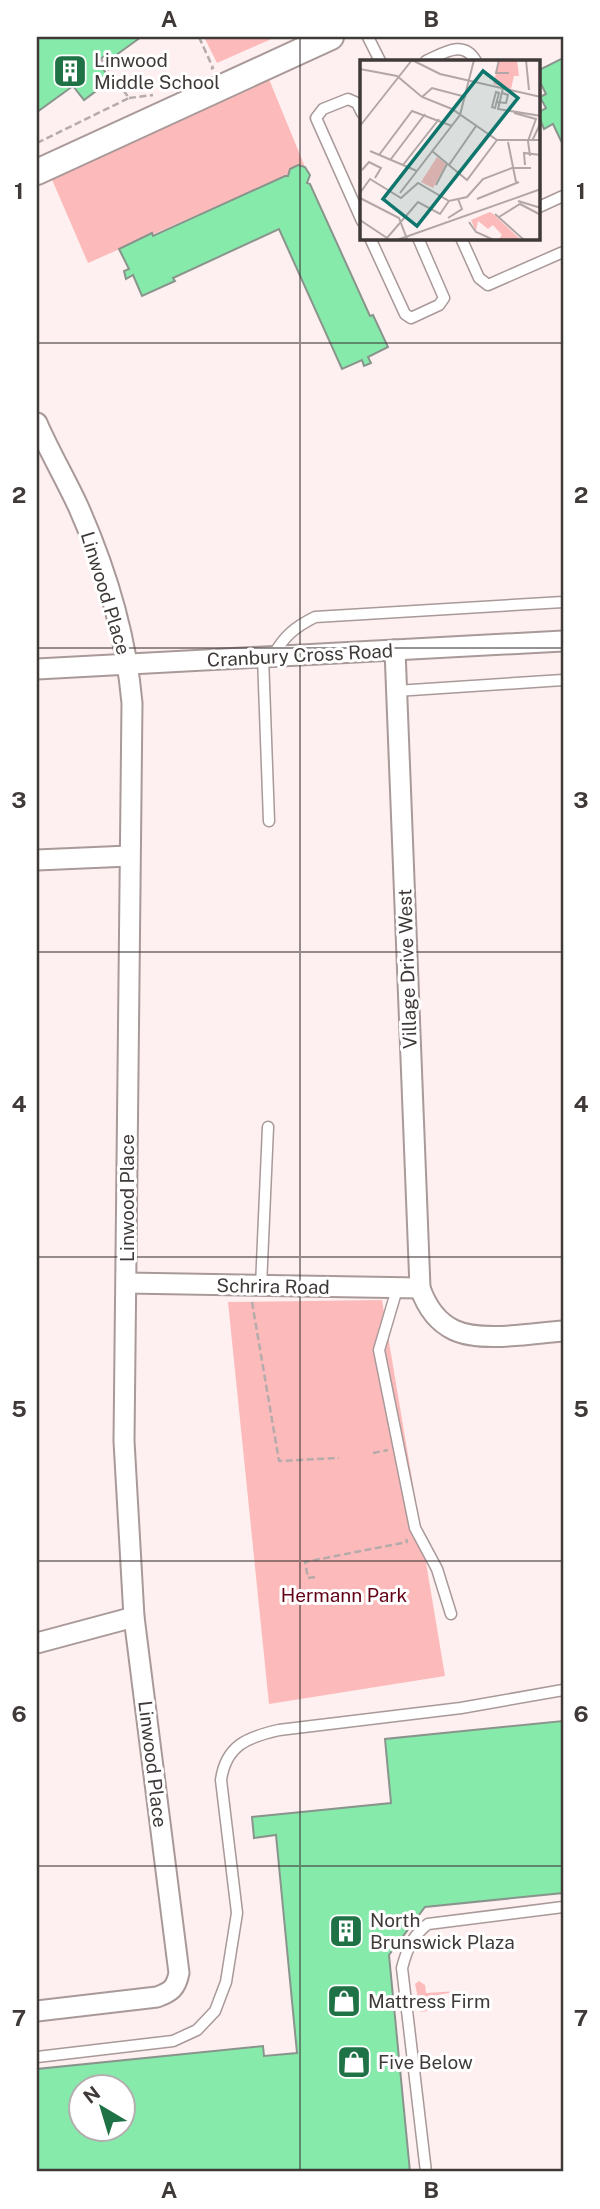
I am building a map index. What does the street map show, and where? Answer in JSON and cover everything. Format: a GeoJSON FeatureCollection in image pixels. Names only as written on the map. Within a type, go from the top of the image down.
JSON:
{"type":"FeatureCollection","features":[{"type":"Feature","properties":{"kind":"street"},"geometry":{"type":"LineString","coordinates":[[37,172],[331,37]]}},
{"type":"Feature","properties":{"kind":"street","name":"Linwood Place"},"geometry":{"type":"LineString","coordinates":[[37,2011],[157,1997],[175,1988],[179,1973],[134,1617],[124,1441],[132,703],[128,664],[101,563],[77,506],[38,428]]}},
{"type":"Feature","properties":{"kind":"street","name":"Cranbury Cross Road"},"geometry":{"type":"LineString","coordinates":[[37,669],[563,641]]}},
{"type":"Feature","properties":{"kind":"street","name":"Village Drive West"},"geometry":{"type":"LineString","coordinates":[[395,650],[420,1289]]}},
{"type":"Feature","properties":{"kind":"street"},"geometry":{"type":"LineString","coordinates":[[37,860],[129,856]]}},
{"type":"Feature","properties":{"kind":"street","name":"Schrira Road"},"geometry":{"type":"LineString","coordinates":[[127,1283],[256,1294],[420,1289]]}},
{"type":"Feature","properties":{"kind":"street"},"geometry":{"type":"LineString","coordinates":[[420,1289],[426,1304],[454,1330],[480,1336],[563,1331]]}},
{"type":"Feature","properties":{"kind":"street"},"geometry":{"type":"LineString","coordinates":[[37,1643],[134,1617]]}},
{"type":"Feature","properties":{"kind":"lane"},"geometry":{"type":"LineString","coordinates":[[368,37],[380,60]]}},
{"type":"Feature","properties":{"kind":"lane"},"geometry":{"type":"LineString","coordinates":[[428,60],[454,48],[469,52],[475,60]]}},
{"type":"Feature","properties":{"kind":"lane"},"geometry":{"type":"LineString","coordinates":[[360,109],[355,100],[348,99],[323,109],[316,118],[360,217]]}},
{"type":"Feature","properties":{"kind":"lane"},"geometry":{"type":"LineString","coordinates":[[540,207],[563,196]]}},
{"type":"Feature","properties":{"kind":"lane"},"geometry":{"type":"LineString","coordinates":[[371,240],[405,314],[411,318],[439,305],[444,298],[419,240]]}},
{"type":"Feature","properties":{"kind":"lane"},"geometry":{"type":"LineString","coordinates":[[464,240],[479,278],[488,285],[563,252]]}},
{"type":"Feature","properties":{"kind":"lane"},"geometry":{"type":"LineString","coordinates":[[269,821],[268,657],[282,639],[298,626],[315,617],[563,602]]}},
{"type":"Feature","properties":{"kind":"lane"},"geometry":{"type":"LineString","coordinates":[[396,691],[563,680]]}},
{"type":"Feature","properties":{"kind":"lane"},"geometry":{"type":"LineString","coordinates":[[256,1294],[268,1127]]}},
{"type":"Feature","properties":{"kind":"lane"},"geometry":{"type":"LineString","coordinates":[[397,1289],[379,1350],[415,1528],[437,1569],[451,1614]]}},
{"type":"Feature","properties":{"kind":"lane"},"geometry":{"type":"LineString","coordinates":[[37,2057],[173,2041],[197,2030],[215,2011],[226,1982],[237,1913],[221,1780],[223,1765],[242,1743],[261,1734],[279,1730],[461,1708],[563,1690]]}},
{"type":"Feature","properties":{"kind":"lane"},"geometry":{"type":"LineString","coordinates":[[426,2172],[402,1968],[408,1948],[416,1933],[428,1924],[563,1906]]}},
{"type":"Feature","properties":{"kind":"path"},"geometry":{"type":"LineString","coordinates":[[199,37],[213,68],[201,74]]}},
{"type":"Feature","properties":{"kind":"path"},"geometry":{"type":"LineString","coordinates":[[101,59],[129,98]]}},
{"type":"Feature","properties":{"kind":"path"},"geometry":{"type":"LineString","coordinates":[[37,143],[129,98],[153,95]]}},
{"type":"Feature","properties":{"kind":"path"},"geometry":{"type":"LineString","coordinates":[[256,1294],[278,1461],[339,1458]]}},
{"type":"Feature","properties":{"kind":"path"},"geometry":{"type":"LineString","coordinates":[[373,1453],[391,1450],[392,1455]]}},
{"type":"Feature","properties":{"kind":"path"},"geometry":{"type":"LineString","coordinates":[[316,1577],[308,1578],[305,1562],[407,1542],[405,1530]]}},
{"type":"Feature","properties":{"kind":"green space"},"geometry":{"type":"Polygon","coordinates":[[[204,37],[276,37],[217,63],[204,37]]]}},
{"type":"Feature","properties":{"kind":"green space"},"geometry":{"type":"Polygon","coordinates":[[[264,67],[305,167],[88,263],[47,168],[264,67]]]}},
{"type":"Feature","properties":{"kind":"green space","name":"Hermann Park"},"geometry":{"type":"Polygon","coordinates":[[[382,1300],[445,1676],[269,1704],[228,1302],[382,1300]]]}},
{"type":"Feature","properties":{"kind":"green space"},"geometry":{"type":"Polygon","coordinates":[[[419,1981],[425,1985],[426,1993],[459,1991],[427,1997],[427,2011],[421,2012],[415,1984],[419,1981]]]}},
{"type":"Feature","properties":{"kind":"building","name":"Linwood Middle School"},"geometry":{"type":"Polygon","coordinates":[[[37,37],[141,37],[108,61],[104,56],[98,62],[111,80],[84,100],[73,86],[37,112],[37,37]]]}},
{"type":"Feature","properties":{"kind":"building"},"geometry":{"type":"Polygon","coordinates":[[[563,58],[561,141],[553,124],[544,129],[540,119],[540,111],[546,108],[540,97],[546,94],[540,82],[540,70],[563,58]]]}},
{"type":"Feature","properties":{"kind":"building"},"geometry":{"type":"Polygon","coordinates":[[[298,165],[305,167],[310,175],[307,183],[310,184],[370,316],[373,315],[388,347],[368,357],[371,363],[364,366],[362,360],[342,369],[279,229],[173,278],[175,281],[142,296],[133,275],[126,279],[124,271],[129,269],[119,249],[288,176],[290,169],[298,165]]]}},
{"type":"Feature","properties":{"kind":"building","name":"North Brunswick Plaza"},"geometry":{"type":"Polygon","coordinates":[[[563,1721],[563,1893],[425,1907],[389,1955],[410,2172],[37,2172],[37,2069],[263,2046],[264,2056],[297,2053],[276,1835],[254,1838],[252,1817],[391,1803],[385,1739],[563,1721]]]}},
{"type":"Feature","properties":{"kind":"place","name":"Linwood Middle School"},"geometry":{"type":"Point","coordinates":[70,71]}},
{"type":"Feature","properties":{"kind":"place","name":"North Brunswick Plaza"},"geometry":{"type":"Point","coordinates":[346,1931]}},
{"type":"Feature","properties":{"kind":"place","name":"Mattress Firm"},"geometry":{"type":"Point","coordinates":[344,2001]}},
{"type":"Feature","properties":{"kind":"place","name":"Five Below"},"geometry":{"type":"Point","coordinates":[354,2062]}}]}
